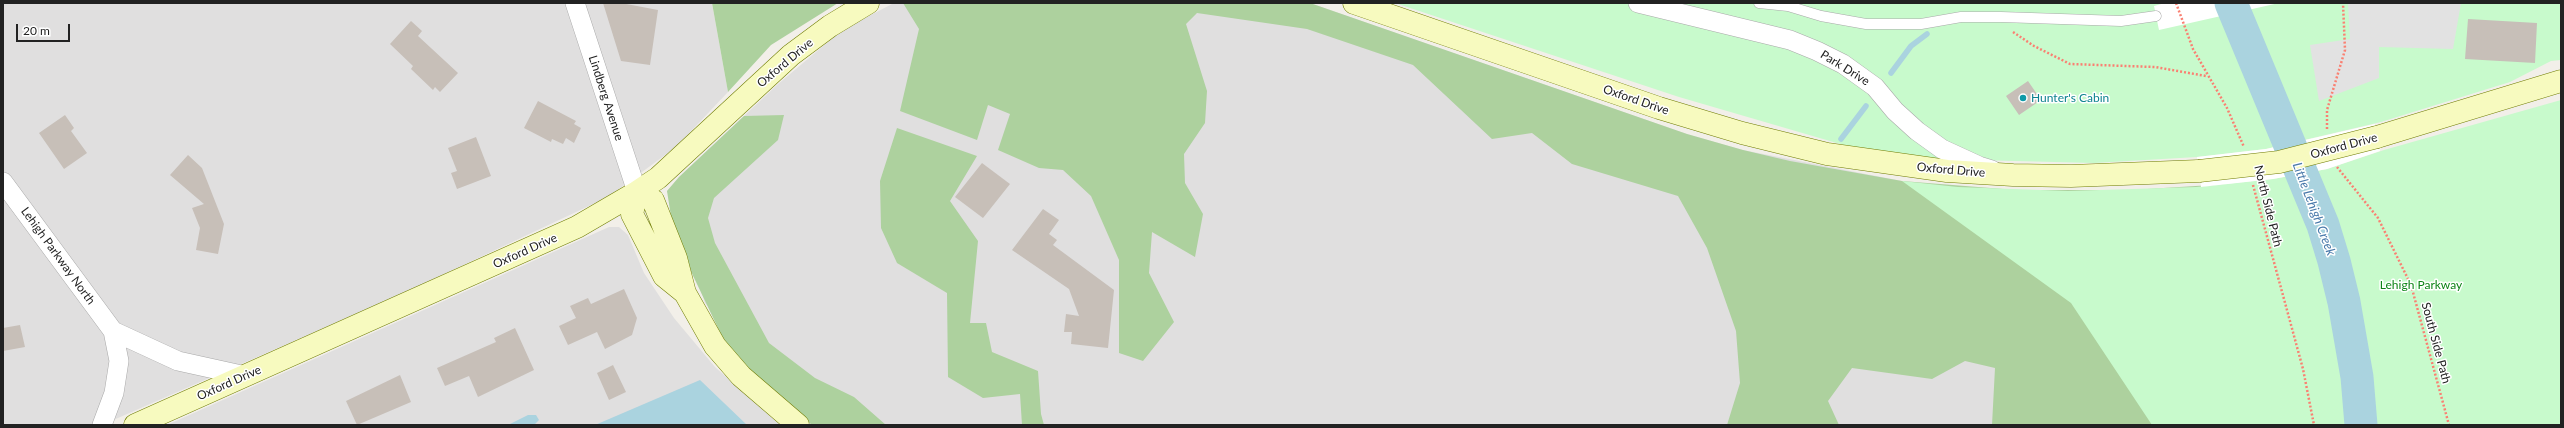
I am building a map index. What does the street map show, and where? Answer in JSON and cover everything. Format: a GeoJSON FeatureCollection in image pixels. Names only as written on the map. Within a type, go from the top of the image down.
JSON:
{"type":"FeatureCollection","features":[{"type":"Feature","properties":{"kind":"main road","name":"Oxford Drive"},"geometry":{"type":"LineString","coordinates":[[135,425],[577,227],[637,192],[702,139],[792,55],[830,26],[868,3]]}},
{"type":"Feature","properties":{"kind":"main road","name":"Oxford Drive"},"geometry":{"type":"LineString","coordinates":[[1354,3],[1659,108],[1742,134],[1863,160],[1947,171],[2013,175],[2071,176],[2199,171],[2279,162],[2377,137],[2561,81]]}},
{"type":"Feature","properties":{"kind":"main road"},"geometry":{"type":"LineString","coordinates":[[637,192],[632,214],[664,276],[685,293],[714,346],[741,376],[798,425]]}},
{"type":"Feature","properties":{"kind":"street","name":"Lindberg Avenue"},"geometry":{"type":"LineString","coordinates":[[575,3],[637,192]]}},
{"type":"Feature","properties":{"kind":"street","name":"Park Drive"},"geometry":{"type":"LineString","coordinates":[[1646,5],[1790,40],[1818,51],[1843,64],[1875,87],[1895,111],[1917,131],[1942,149],[1979,166],[2013,175]]}},
{"type":"Feature","properties":{"kind":"street","name":"Lehigh Parkway North"},"geometry":{"type":"LineString","coordinates":[[3,182],[113,331],[118,361],[114,393],[102,425]]}},
{"type":"Feature","properties":{"kind":"street","name":"Lehigh Parkway North"},"geometry":{"type":"LineString","coordinates":[[113,331],[178,361],[246,376]]}},
{"type":"Feature","properties":{"kind":"lane","name":"Park Drive"},"geometry":{"type":"LineString","coordinates":[[1646,5],[1678,3]]}},
{"type":"Feature","properties":{"kind":"lane"},"geometry":{"type":"LineString","coordinates":[[1759,3],[1788,6],[1821,16],[1866,24],[1920,24],[1961,17],[2001,16],[2121,21],[2156,16]]}},
{"type":"Feature","properties":{"kind":"path","name":"North Side Path"},"geometry":{"type":"LineString","coordinates":[[2176,3],[2193,49],[2206,76],[2227,108],[2242,140],[2246,154]]}},
{"type":"Feature","properties":{"kind":"path"},"geometry":{"type":"LineString","coordinates":[[2328,132],[2327,110],[2345,50],[2344,3]]}},
{"type":"Feature","properties":{"kind":"path"},"geometry":{"type":"LineString","coordinates":[[2001,16],[2014,33],[2034,46],[2070,64],[2155,67],[2206,76]]}},
{"type":"Feature","properties":{"kind":"path","name":"South Side Path"},"geometry":{"type":"LineString","coordinates":[[2335,161],[2337,169],[2378,218],[2411,285],[2449,425]]}},
{"type":"Feature","properties":{"kind":"path","name":"North Side Path"},"geometry":{"type":"LineString","coordinates":[[2252,183],[2303,369],[2314,425]]}},
{"type":"Feature","properties":{"kind":"shaded area"},"geometry":{"type":"Polygon","coordinates":[[[3,3],[712,3],[728,92],[676,147],[608,197],[408,291],[102,425],[3,425],[3,3]]]}},
{"type":"Feature","properties":{"kind":"shaded area"},"geometry":{"type":"Polygon","coordinates":[[[894,3],[1310,3],[1687,134],[1743,150],[1902,181],[2152,425],[812,425],[705,303],[667,191],[679,177],[777,85],[842,30],[894,3]]]}},
{"type":"Feature","properties":{"kind":"shaded area"},"geometry":{"type":"Polygon","coordinates":[[[2348,3],[2461,3],[2453,49],[2379,47],[2379,78],[2319,101],[2310,45],[2350,39],[2348,3]]]}},
{"type":"Feature","properties":{"kind":"shaded area"},"geometry":{"type":"Polygon","coordinates":[[[609,227],[619,227],[628,235],[644,273],[674,318],[715,367],[780,425],[167,425],[609,227]]]}},
{"type":"Feature","properties":{"kind":"green space"},"geometry":{"type":"Polygon","coordinates":[[[712,3],[838,3],[771,45],[728,92],[712,3]]]}},
{"type":"Feature","properties":{"kind":"green space"},"geometry":{"type":"Polygon","coordinates":[[[903,3],[1310,3],[1687,134],[1743,150],[1790,161],[1902,181],[2016,190],[2131,190],[2228,184],[2298,425],[1992,425],[1995,368],[1965,361],[1932,379],[1852,368],[1828,401],[1839,425],[1727,425],[1740,383],[1736,331],[1707,248],[1678,196],[1572,164],[1532,133],[1492,139],[1413,65],[1307,29],[1197,13],[1186,24],[1207,91],[1205,123],[1184,154],[1185,183],[1203,214],[1195,257],[1152,232],[1149,273],[1174,322],[1143,361],[1119,353],[1119,260],[1091,196],[1063,170],[1039,168],[998,150],[1010,114],[988,105],[977,140],[900,111],[919,29],[903,3]]]}},
{"type":"Feature","properties":{"kind":"green space"},"geometry":{"type":"Polygon","coordinates":[[[1395,3],[2561,3],[2561,60],[2551,61],[2510,82],[2381,122],[2266,149],[2197,157],[2094,163],[1935,159],[1847,146],[1679,97],[1395,3]]]}},
{"type":"Feature","properties":{"kind":"green space","name":"Lehigh Parkway"},"geometry":{"type":"Polygon","coordinates":[[[2561,100],[2561,425],[2152,425],[2071,303],[1902,181],[1958,187],[2068,191],[2196,187],[2273,179],[2327,169],[2384,150],[2561,100]]]}},
{"type":"Feature","properties":{"kind":"green space"},"geometry":{"type":"Polygon","coordinates":[[[784,115],[778,140],[714,198],[708,218],[715,243],[769,343],[815,378],[854,397],[886,425],[812,425],[763,383],[728,349],[686,261],[672,223],[667,191],[679,177],[744,116],[784,115]]]}},
{"type":"Feature","properties":{"kind":"green space"},"geometry":{"type":"Polygon","coordinates":[[[897,128],[977,156],[950,201],[978,241],[970,323],[986,323],[992,352],[1038,371],[1041,414],[1044,425],[1022,425],[1020,394],[983,398],[948,377],[947,293],[897,263],[881,228],[880,181],[897,128]]]}},
{"type":"Feature","properties":{"kind":"water"},"geometry":{"type":"Polygon","coordinates":[[[700,380],[747,425],[595,425],[700,380]]]}},
{"type":"Feature","properties":{"kind":"water"},"geometry":{"type":"Polygon","coordinates":[[[528,415],[536,415],[539,420],[534,425],[508,425],[528,415]]]}},
{"type":"Feature","properties":{"kind":"pier"},"geometry":{"type":"Polygon","coordinates":[[[2165,3],[2279,3],[2159,30],[2154,6],[2165,3]]]}},
{"type":"Feature","properties":{"kind":"pier"},"geometry":{"type":"Polygon","coordinates":[[[2375,124],[2380,151],[2327,169],[2273,179],[2201,187],[2197,157],[2266,149],[2375,124]]]}},
{"type":"Feature","properties":{"kind":"building"},"geometry":{"type":"Polygon","coordinates":[[[603,3],[621,3],[658,10],[650,65],[621,61],[603,3]]]}},
{"type":"Feature","properties":{"kind":"building"},"geometry":{"type":"Polygon","coordinates":[[[2468,19],[2537,23],[2535,63],[2465,59],[2468,19]]]}},
{"type":"Feature","properties":{"kind":"building"},"geometry":{"type":"Polygon","coordinates":[[[411,21],[422,31],[418,36],[458,73],[440,92],[435,87],[433,90],[411,69],[413,66],[390,44],[411,21]]]}},
{"type":"Feature","properties":{"kind":"building","name":"Hunter's Cabin"},"geometry":{"type":"Polygon","coordinates":[[[2028,81],[2041,100],[2019,115],[2006,96],[2028,81]]]}},
{"type":"Feature","properties":{"kind":"building"},"geometry":{"type":"Polygon","coordinates":[[[538,101],[576,121],[574,124],[581,128],[574,143],[566,138],[563,144],[552,139],[551,142],[524,128],[538,101]]]}},
{"type":"Feature","properties":{"kind":"building"},"geometry":{"type":"Polygon","coordinates":[[[65,115],[74,128],[71,131],[87,153],[64,169],[39,133],[65,115]]]}},
{"type":"Feature","properties":{"kind":"building"},"geometry":{"type":"Polygon","coordinates":[[[476,137],[491,176],[457,189],[451,173],[457,171],[448,148],[476,137]]]}},
{"type":"Feature","properties":{"kind":"building"},"geometry":{"type":"Polygon","coordinates":[[[188,155],[202,168],[224,224],[218,254],[196,250],[200,228],[192,208],[204,204],[170,175],[188,155]]]}},
{"type":"Feature","properties":{"kind":"building"},"geometry":{"type":"Polygon","coordinates":[[[982,163],[1010,184],[983,218],[955,197],[982,163]]]}},
{"type":"Feature","properties":{"kind":"building"},"geometry":{"type":"Polygon","coordinates":[[[1043,209],[1059,220],[1049,234],[1057,240],[1053,245],[1114,290],[1108,348],[1071,344],[1072,332],[1064,332],[1066,314],[1079,316],[1069,289],[1012,250],[1043,209]]]}},
{"type":"Feature","properties":{"kind":"building"},"geometry":{"type":"Polygon","coordinates":[[[624,289],[637,318],[632,335],[605,349],[597,332],[568,345],[559,326],[576,318],[570,306],[588,298],[591,304],[624,289]]]}},
{"type":"Feature","properties":{"kind":"building"},"geometry":{"type":"Polygon","coordinates":[[[20,325],[25,347],[3,351],[3,328],[20,325]]]}},
{"type":"Feature","properties":{"kind":"building"},"geometry":{"type":"Polygon","coordinates":[[[515,328],[534,370],[478,397],[469,376],[445,386],[437,368],[496,342],[494,338],[515,328]]]}},
{"type":"Feature","properties":{"kind":"building"},"geometry":{"type":"Polygon","coordinates":[[[613,365],[626,392],[609,400],[597,373],[613,365]]]}},
{"type":"Feature","properties":{"kind":"building"},"geometry":{"type":"Polygon","coordinates":[[[400,375],[411,402],[357,425],[346,401],[400,375]]]}},
{"type":"Feature","properties":{"kind":"waterway","name":"Little Lehigh Creek"},"geometry":{"type":"LineString","coordinates":[[2231,3],[2323,225],[2344,302],[2357,377],[2361,425]]}},
{"type":"Feature","properties":{"kind":"waterway"},"geometry":{"type":"LineString","coordinates":[[1891,73],[1911,46],[1927,34]]}},
{"type":"Feature","properties":{"kind":"waterway"},"geometry":{"type":"LineString","coordinates":[[1841,139],[1866,106]]}},
{"type":"Feature","properties":{"kind":"place","name":"Hunter's Cabin"},"geometry":{"type":"Point","coordinates":[2023,98]}}]}
